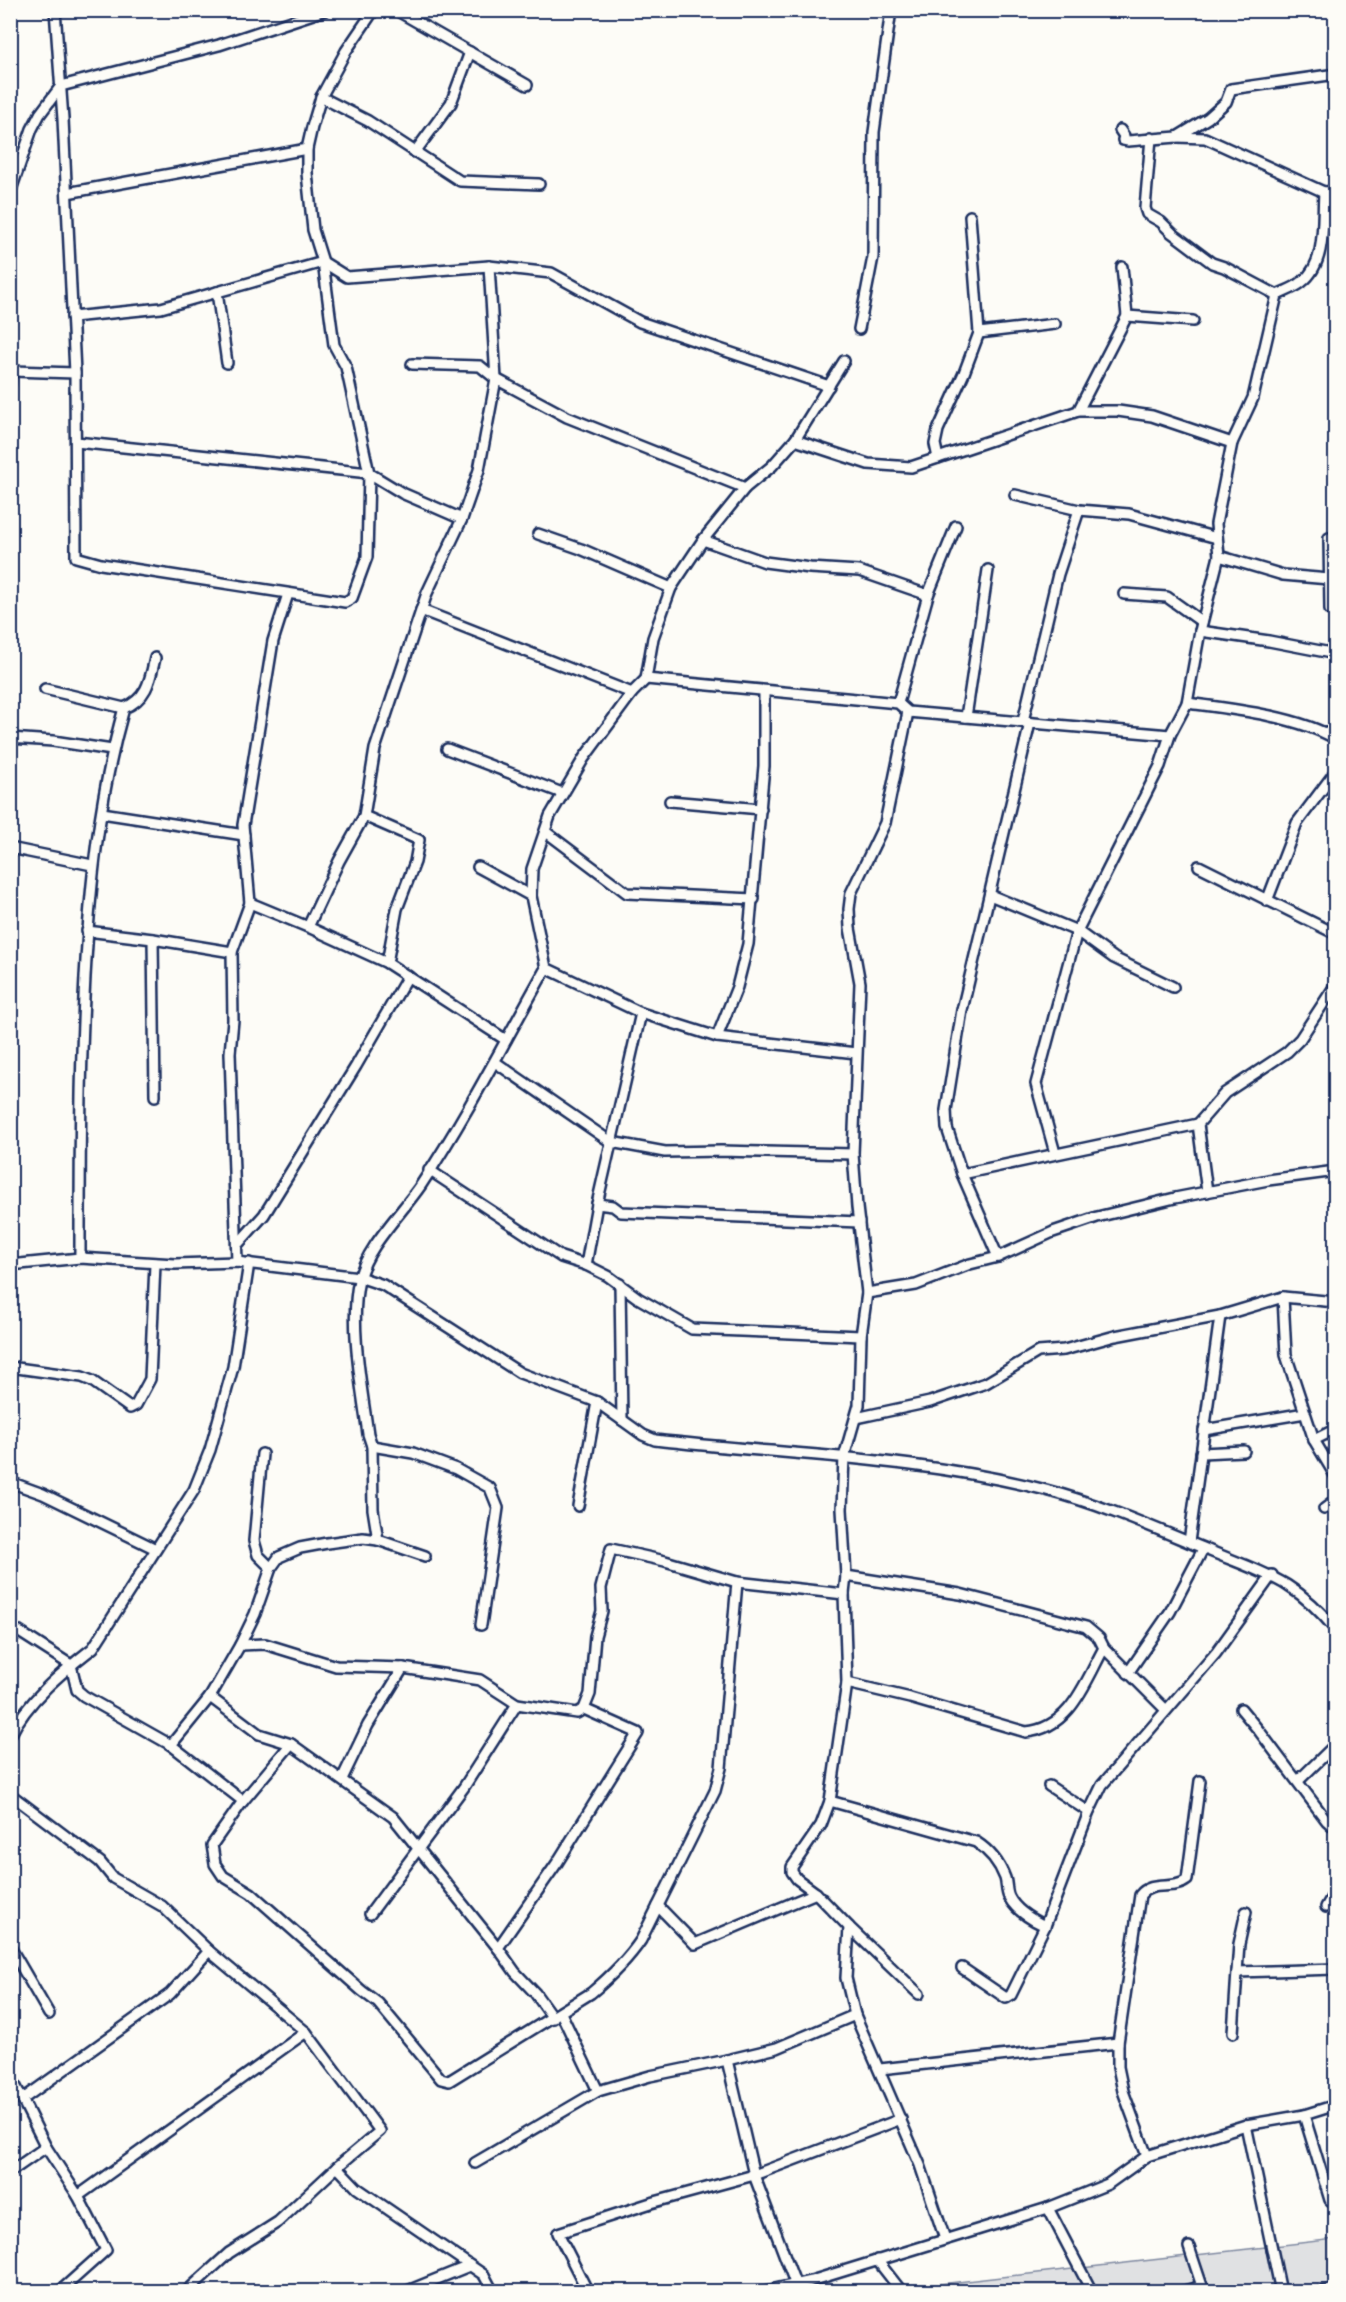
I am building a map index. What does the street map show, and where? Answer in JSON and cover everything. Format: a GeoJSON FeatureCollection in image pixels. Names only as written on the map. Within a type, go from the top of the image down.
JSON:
{"type":"FeatureCollection","features":[{"type":"Feature","properties":{"kind":"street"},"geometry":{"type":"LineString","coordinates":[[55,10],[67,193],[75,373],[76,557],[101,564],[339,602],[352,598],[368,557],[369,472],[346,367],[334,345],[323,262],[313,230],[307,149],[321,98],[346,51],[374,10]]}},
{"type":"Feature","properties":{"kind":"street"},"geometry":{"type":"LineString","coordinates":[[10,193],[32,129],[61,86],[219,45],[325,10]]}},
{"type":"Feature","properties":{"kind":"street"},"geometry":{"type":"LineString","coordinates":[[396,10],[527,85]]}},
{"type":"Feature","properties":{"kind":"street"},"geometry":{"type":"LineString","coordinates":[[859,329],[873,257],[874,132],[891,10]]}},
{"type":"Feature","properties":{"kind":"street"},"geometry":{"type":"LineString","coordinates":[[415,152],[451,102],[470,52]]}},
{"type":"Feature","properties":{"kind":"street"},"geometry":{"type":"LineString","coordinates":[[1178,137],[1208,118],[1226,102],[1231,89],[1335,74]]}},
{"type":"Feature","properties":{"kind":"street"},"geometry":{"type":"LineString","coordinates":[[321,98],[368,121],[460,181],[538,184]]}},
{"type":"Feature","properties":{"kind":"street"},"geometry":{"type":"LineString","coordinates":[[1120,130],[1124,136],[1123,140],[1128,141],[1151,138],[1205,138],[1324,192],[1335,191]]}},
{"type":"Feature","properties":{"kind":"street"},"geometry":{"type":"LineString","coordinates":[[1151,138],[1147,214],[1161,222],[1212,263],[1276,295]]}},
{"type":"Feature","properties":{"kind":"street"},"geometry":{"type":"LineString","coordinates":[[67,193],[307,149]]}},
{"type":"Feature","properties":{"kind":"street"},"geometry":{"type":"LineString","coordinates":[[1276,295],[1301,283],[1317,262],[1320,251],[1324,192]]}},
{"type":"Feature","properties":{"kind":"street"},"geometry":{"type":"LineString","coordinates":[[938,458],[935,444],[938,430],[979,333],[970,216]]}},
{"type":"Feature","properties":{"kind":"street"},"geometry":{"type":"LineString","coordinates":[[72,317],[161,308],[323,262],[347,277],[489,266],[551,273],[640,322],[829,386]]}},
{"type":"Feature","properties":{"kind":"street"},"geometry":{"type":"LineString","coordinates":[[308,927],[339,861],[364,816],[375,749],[421,610],[462,519],[479,471],[496,379],[489,266]]}},
{"type":"Feature","properties":{"kind":"street"},"geometry":{"type":"LineString","coordinates":[[1078,411],[1127,316],[1122,267]]}},
{"type":"Feature","properties":{"kind":"street"},"geometry":{"type":"LineString","coordinates":[[217,291],[226,363]]}},
{"type":"Feature","properties":{"kind":"street"},"geometry":{"type":"LineString","coordinates":[[1055,1153],[1036,1084],[1077,931],[1160,766],[1170,735],[1187,703],[1201,627],[1220,556],[1216,524],[1232,443],[1253,398],[1276,295]]}},
{"type":"Feature","properties":{"kind":"street"},"geometry":{"type":"LineString","coordinates":[[1127,316],[1193,321]]}},
{"type":"Feature","properties":{"kind":"street"},"geometry":{"type":"LineString","coordinates":[[979,333],[1055,324]]}},
{"type":"Feature","properties":{"kind":"street"},"geometry":{"type":"LineString","coordinates":[[378,1540],[373,1509],[372,1446],[368,1434],[358,1348],[356,1294],[359,1277],[370,1254],[422,1184],[476,1096],[546,968],[531,896],[532,869],[550,816],[562,793],[584,758],[632,693],[646,679],[653,638],[671,588],[702,540],[745,488],[772,466],[795,440],[844,361]]}},
{"type":"Feature","properties":{"kind":"street"},"geometry":{"type":"LineString","coordinates":[[412,364],[480,366],[496,379],[567,417],[745,488]]}},
{"type":"Feature","properties":{"kind":"street"},"geometry":{"type":"LineString","coordinates":[[10,384],[11,368],[75,373]]}},
{"type":"Feature","properties":{"kind":"street"},"geometry":{"type":"LineString","coordinates":[[795,440],[868,464],[911,467],[1078,411],[1118,411],[1152,416],[1232,443]]}},
{"type":"Feature","properties":{"kind":"street"},"geometry":{"type":"LineString","coordinates":[[76,442],[369,472],[402,493],[462,519]]}},
{"type":"Feature","properties":{"kind":"street"},"geometry":{"type":"LineString","coordinates":[[1015,495],[1079,510],[1130,514],[1217,538]]}},
{"type":"Feature","properties":{"kind":"street"},"geometry":{"type":"LineString","coordinates":[[998,1257],[962,1173],[947,1128],[946,1095],[962,1010],[990,895],[1058,574],[1079,510]]}},
{"type":"Feature","properties":{"kind":"street"},"geometry":{"type":"LineString","coordinates":[[898,703],[928,595],[956,526]]}},
{"type":"Feature","properties":{"kind":"street"},"geometry":{"type":"LineString","coordinates":[[538,534],[581,549],[671,588]]}},
{"type":"Feature","properties":{"kind":"street"},"geometry":{"type":"LineString","coordinates":[[1329,538],[1330,610]]}},
{"type":"Feature","properties":{"kind":"street"},"geometry":{"type":"LineString","coordinates":[[702,540],[765,562],[859,571],[928,595]]}},
{"type":"Feature","properties":{"kind":"street"},"geometry":{"type":"LineString","coordinates":[[1220,556],[1283,575],[1329,579]]}},
{"type":"Feature","properties":{"kind":"street"},"geometry":{"type":"LineString","coordinates":[[966,717],[988,570]]}},
{"type":"Feature","properties":{"kind":"street"},"geometry":{"type":"LineString","coordinates":[[237,1262],[230,1053],[233,1020],[232,952],[250,903],[243,825],[273,641],[288,594]]}},
{"type":"Feature","properties":{"kind":"street"},"geometry":{"type":"LineString","coordinates":[[1124,594],[1167,597],[1201,627],[1335,654]]}},
{"type":"Feature","properties":{"kind":"street"},"geometry":{"type":"LineString","coordinates":[[421,610],[632,693]]}},
{"type":"Feature","properties":{"kind":"street"},"geometry":{"type":"LineString","coordinates":[[45,688],[124,708],[138,701],[145,694],[155,658]]}},
{"type":"Feature","properties":{"kind":"street"},"geometry":{"type":"LineString","coordinates":[[646,679],[898,703],[908,712],[1170,735]]}},
{"type":"Feature","properties":{"kind":"street"},"geometry":{"type":"LineString","coordinates":[[717,1037],[744,964],[754,899],[764,766],[764,692]]}},
{"type":"Feature","properties":{"kind":"street"},"geometry":{"type":"LineString","coordinates":[[1187,703],[1262,714],[1324,732],[1335,739]]}},
{"type":"Feature","properties":{"kind":"street"},"geometry":{"type":"LineString","coordinates":[[80,1258],[80,1084],[92,865],[112,750],[124,708]]}},
{"type":"Feature","properties":{"kind":"street"},"geometry":{"type":"LineString","coordinates":[[908,712],[885,823],[851,893],[850,928],[860,983],[854,1154],[867,1293],[861,1336],[859,1405],[843,1457],[847,1683],[830,1801],[821,1825],[792,1867],[792,1872],[920,1994]]}},
{"type":"Feature","properties":{"kind":"street"},"geometry":{"type":"LineString","coordinates":[[10,738],[53,741],[112,750]]}},
{"type":"Feature","properties":{"kind":"street"},"geometry":{"type":"LineString","coordinates":[[447,749],[562,793]]}},
{"type":"Feature","properties":{"kind":"street"},"geometry":{"type":"LineString","coordinates":[[1266,901],[1297,823],[1335,771]]}},
{"type":"Feature","properties":{"kind":"street"},"geometry":{"type":"LineString","coordinates":[[670,801],[761,810]]}},
{"type":"Feature","properties":{"kind":"street"},"geometry":{"type":"LineString","coordinates":[[102,813],[244,835]]}},
{"type":"Feature","properties":{"kind":"street"},"geometry":{"type":"LineString","coordinates":[[364,816],[419,840],[415,862],[398,909],[387,963]]}},
{"type":"Feature","properties":{"kind":"street"},"geometry":{"type":"LineString","coordinates":[[546,832],[627,893],[754,899]]}},
{"type":"Feature","properties":{"kind":"street"},"geometry":{"type":"LineString","coordinates":[[10,848],[92,865]]}},
{"type":"Feature","properties":{"kind":"street"},"geometry":{"type":"LineString","coordinates":[[1199,866],[1335,934]]}},
{"type":"Feature","properties":{"kind":"street"},"geometry":{"type":"LineString","coordinates":[[478,867],[531,896]]}},
{"type":"Feature","properties":{"kind":"street"},"geometry":{"type":"LineString","coordinates":[[990,895],[1077,931],[1114,958],[1173,987]]}},
{"type":"Feature","properties":{"kind":"street"},"geometry":{"type":"LineString","coordinates":[[250,903],[387,963],[506,1040]]}},
{"type":"Feature","properties":{"kind":"street"},"geometry":{"type":"LineString","coordinates":[[87,931],[232,952]]}},
{"type":"Feature","properties":{"kind":"street"},"geometry":{"type":"LineString","coordinates":[[153,939],[155,1096]]}},
{"type":"Feature","properties":{"kind":"street"},"geometry":{"type":"LineString","coordinates":[[546,968],[641,1013],[717,1037],[856,1053]]}},
{"type":"Feature","properties":{"kind":"street"},"geometry":{"type":"LineString","coordinates":[[237,1245],[264,1215],[356,1066],[408,976]]}},
{"type":"Feature","properties":{"kind":"street"},"geometry":{"type":"LineString","coordinates":[[962,1173],[1198,1124],[1225,1093],[1287,1052],[1300,1039],[1335,984]]}},
{"type":"Feature","properties":{"kind":"street"},"geometry":{"type":"LineString","coordinates":[[586,1265],[597,1204],[641,1013]]}},
{"type":"Feature","properties":{"kind":"street"},"geometry":{"type":"LineString","coordinates":[[495,1062],[611,1142],[665,1152],[854,1154]]}},
{"type":"Feature","properties":{"kind":"street"},"geometry":{"type":"LineString","coordinates":[[1198,1124],[1207,1192]]}},
{"type":"Feature","properties":{"kind":"street"},"geometry":{"type":"LineString","coordinates":[[429,1170],[561,1257],[586,1265],[692,1329],[861,1336]]}},
{"type":"Feature","properties":{"kind":"street"},"geometry":{"type":"LineString","coordinates":[[867,1293],[916,1285],[970,1264],[998,1257],[1053,1232],[1097,1217],[1268,1180],[1335,1171]]}},
{"type":"Feature","properties":{"kind":"street"},"geometry":{"type":"LineString","coordinates":[[597,1204],[613,1206],[621,1212],[859,1222]]}},
{"type":"Feature","properties":{"kind":"street"},"geometry":{"type":"LineString","coordinates":[[10,1265],[80,1258],[155,1264],[237,1262],[359,1277],[384,1285],[520,1373],[597,1402],[643,1435],[655,1440],[843,1457],[961,1472],[1046,1490],[1112,1512],[1272,1575],[1319,1609],[1335,1630]]}},
{"type":"Feature","properties":{"kind":"street"},"geometry":{"type":"LineString","coordinates":[[10,1736],[20,1718],[71,1665],[93,1648],[194,1490],[210,1450],[233,1367],[249,1263]]}},
{"type":"Feature","properties":{"kind":"street"},"geometry":{"type":"LineString","coordinates":[[10,1367],[82,1377],[92,1381],[130,1408],[136,1405],[146,1390],[150,1378],[155,1264]]}},
{"type":"Feature","properties":{"kind":"street"},"geometry":{"type":"LineString","coordinates":[[620,1284],[621,1420]]}},
{"type":"Feature","properties":{"kind":"street"},"geometry":{"type":"LineString","coordinates":[[856,1418],[930,1402],[986,1383],[1038,1352],[1064,1350],[1115,1336],[1220,1316],[1283,1297],[1335,1302]]}},
{"type":"Feature","properties":{"kind":"street"},"geometry":{"type":"LineString","coordinates":[[1283,1297],[1286,1355],[1314,1440],[1335,1477]]}},
{"type":"Feature","properties":{"kind":"street"},"geometry":{"type":"LineString","coordinates":[[1190,1542],[1220,1316]]}},
{"type":"Feature","properties":{"kind":"street"},"geometry":{"type":"LineString","coordinates":[[578,1506],[597,1402]]}},
{"type":"Feature","properties":{"kind":"street"},"geometry":{"type":"LineString","coordinates":[[1204,1430],[1305,1413]]}},
{"type":"Feature","properties":{"kind":"street"},"geometry":{"type":"LineString","coordinates":[[1314,1440],[1335,1429]]}},
{"type":"Feature","properties":{"kind":"street"},"geometry":{"type":"LineString","coordinates":[[372,1446],[413,1453],[456,1469],[490,1488],[498,1508],[481,1625]]}},
{"type":"Feature","properties":{"kind":"street"},"geometry":{"type":"LineString","coordinates":[[1201,1453],[1244,1451]]}},
{"type":"Feature","properties":{"kind":"street"},"geometry":{"type":"LineString","coordinates":[[262,1454],[254,1541],[258,1555],[271,1568]]}},
{"type":"Feature","properties":{"kind":"street"},"geometry":{"type":"LineString","coordinates":[[10,1482],[44,1494],[156,1550]]}},
{"type":"Feature","properties":{"kind":"street"},"geometry":{"type":"LineString","coordinates":[[1324,1509],[1335,1500]]}},
{"type":"Feature","properties":{"kind":"street"},"geometry":{"type":"LineString","coordinates":[[171,1745],[210,1697],[240,1645],[255,1614],[271,1568],[279,1557],[300,1548],[363,1538],[378,1540],[425,1556]]}},
{"type":"Feature","properties":{"kind":"street"},"geometry":{"type":"LineString","coordinates":[[240,1645],[265,1644],[336,1666],[403,1668],[480,1680],[517,1704],[577,1713],[584,1709],[590,1694],[595,1636],[602,1611],[601,1588],[611,1549],[664,1561],[737,1582],[844,1594]]}},
{"type":"Feature","properties":{"kind":"street"},"geometry":{"type":"LineString","coordinates":[[1128,1672],[1170,1612],[1203,1549]]}},
{"type":"Feature","properties":{"kind":"street"},"geometry":{"type":"LineString","coordinates":[[962,1968],[1006,1998],[1014,1991],[1046,1926],[1089,1812],[1108,1776],[1216,1653],[1272,1575]]}},
{"type":"Feature","properties":{"kind":"street"},"geometry":{"type":"LineString","coordinates":[[846,1576],[960,1594],[1086,1627],[1166,1710]]}},
{"type":"Feature","properties":{"kind":"street"},"geometry":{"type":"LineString","coordinates":[[291,1744],[243,1801],[212,1845],[215,1864],[223,1876],[250,1893],[362,1991],[378,2002],[441,2079],[449,2081],[591,1993],[631,1956],[715,1791],[721,1768],[737,1582]]}},
{"type":"Feature","properties":{"kind":"street"},"geometry":{"type":"LineString","coordinates":[[10,1626],[71,1665],[77,1690],[84,1696],[171,1745],[243,1801]]}},
{"type":"Feature","properties":{"kind":"street"},"geometry":{"type":"LineString","coordinates":[[847,1683],[910,1698],[1026,1732],[1040,1731],[1067,1714],[1104,1648]]}},
{"type":"Feature","properties":{"kind":"street"},"geometry":{"type":"LineString","coordinates":[[342,1779],[368,1725],[403,1668]]}},
{"type":"Feature","properties":{"kind":"street"},"geometry":{"type":"LineString","coordinates":[[210,1697],[259,1734],[291,1744],[393,1817],[498,1948],[557,2016],[598,2091]]}},
{"type":"Feature","properties":{"kind":"street"},"geometry":{"type":"LineString","coordinates":[[370,1914],[464,1787],[517,1704]]}},
{"type":"Feature","properties":{"kind":"street"},"geometry":{"type":"LineString","coordinates":[[498,1948],[557,1863],[638,1733],[584,1709]]}},
{"type":"Feature","properties":{"kind":"street"},"geometry":{"type":"LineString","coordinates":[[1241,1709],[1335,1829]]}},
{"type":"Feature","properties":{"kind":"street"},"geometry":{"type":"LineString","coordinates":[[1298,1781],[1335,1744]]}},
{"type":"Feature","properties":{"kind":"street"},"geometry":{"type":"LineString","coordinates":[[1147,2156],[1119,2079],[1118,2043],[1139,1900],[1148,1888],[1175,1886],[1187,1880],[1200,1781]]}},
{"type":"Feature","properties":{"kind":"street"},"geometry":{"type":"LineString","coordinates":[[1049,1786],[1089,1812]]}},
{"type":"Feature","properties":{"kind":"street"},"geometry":{"type":"LineString","coordinates":[[10,1794],[100,1862],[113,1878],[162,1906],[209,1951],[306,2032],[380,2131],[278,2222],[229,2253],[186,2292]]}},
{"type":"Feature","properties":{"kind":"street"},"geometry":{"type":"LineString","coordinates":[[830,1801],[976,1842],[989,1850],[998,1863],[1009,1897],[1022,1913],[1046,1926]]}},
{"type":"Feature","properties":{"kind":"street"},"geometry":{"type":"LineString","coordinates":[[1326,1908],[1335,1890]]}},
{"type":"Feature","properties":{"kind":"street"},"geometry":{"type":"LineString","coordinates":[[658,1906],[695,1944],[816,1893]]}},
{"type":"Feature","properties":{"kind":"street"},"geometry":{"type":"LineString","coordinates":[[1233,2033],[1239,1944],[1246,1912]]}},
{"type":"Feature","properties":{"kind":"street"},"geometry":{"type":"LineString","coordinates":[[849,1927],[846,1978],[855,2015],[920,2164],[945,2239]]}},
{"type":"Feature","properties":{"kind":"street"},"geometry":{"type":"LineString","coordinates":[[10,1947],[49,2014]]}},
{"type":"Feature","properties":{"kind":"street"},"geometry":{"type":"LineString","coordinates":[[23,2099],[170,1994],[209,1951]]}},
{"type":"Feature","properties":{"kind":"street"},"geometry":{"type":"LineString","coordinates":[[1237,1972],[1335,1969]]}},
{"type":"Feature","properties":{"kind":"street"},"geometry":{"type":"LineString","coordinates":[[475,2163],[598,2091],[650,2076],[777,2048],[855,2015]]}},
{"type":"Feature","properties":{"kind":"street"},"geometry":{"type":"LineString","coordinates":[[78,2196],[306,2032]]}},
{"type":"Feature","properties":{"kind":"street"},"geometry":{"type":"LineString","coordinates":[[880,2069],[1118,2043]]}},
{"type":"Feature","properties":{"kind":"street"},"geometry":{"type":"LineString","coordinates":[[727,2060],[754,2175],[795,2283]]}},
{"type":"Feature","properties":{"kind":"street"},"geometry":{"type":"LineString","coordinates":[[10,2075],[46,2147],[78,2196],[106,2250],[59,2292]]}},
{"type":"Feature","properties":{"kind":"street"},"geometry":{"type":"LineString","coordinates":[[761,2292],[811,2281],[1048,2208],[1108,2184],[1147,2156],[1246,2125],[1304,2115],[1335,2105]]}},
{"type":"Feature","properties":{"kind":"street"},"geometry":{"type":"LineString","coordinates":[[1304,2115],[1330,2200]]}},
{"type":"Feature","properties":{"kind":"street"},"geometry":{"type":"LineString","coordinates":[[588,2292],[558,2233],[651,2203],[754,2175],[901,2119]]}},
{"type":"Feature","properties":{"kind":"street"},"geometry":{"type":"LineString","coordinates":[[1246,2125],[1281,2292]]}},
{"type":"Feature","properties":{"kind":"street"},"geometry":{"type":"LineString","coordinates":[[10,2172],[46,2147]]}},
{"type":"Feature","properties":{"kind":"street"},"geometry":{"type":"LineString","coordinates":[[337,2167],[357,2188],[484,2275],[493,2292]]}},
{"type":"Feature","properties":{"kind":"street"},"geometry":{"type":"LineString","coordinates":[[1048,2208],[1092,2292]]}},
{"type":"Feature","properties":{"kind":"street"},"geometry":{"type":"LineString","coordinates":[[1181,2292],[1203,2289],[1189,2247]]}},
{"type":"Feature","properties":{"kind":"street"},"geometry":{"type":"LineString","coordinates":[[877,2259],[902,2292]]}},
{"type":"Feature","properties":{"kind":"street"},"geometry":{"type":"LineString","coordinates":[[405,2292],[469,2266]]}},
{"type":"Feature","properties":{"kind":"street"},"geometry":{"type":"LineString","coordinates":[[807,2292],[811,2281]]}},
{"type":"Feature","properties":{"kind":"street"},"geometry":{"type":"LineString","coordinates":[[1320,2292],[1335,2289]]}},
{"type":"Feature","properties":{"kind":"shaded area"},"geometry":{"type":"Polygon","coordinates":[[[1335,2239],[1335,2291],[879,2291],[1335,2239]]]}}]}
